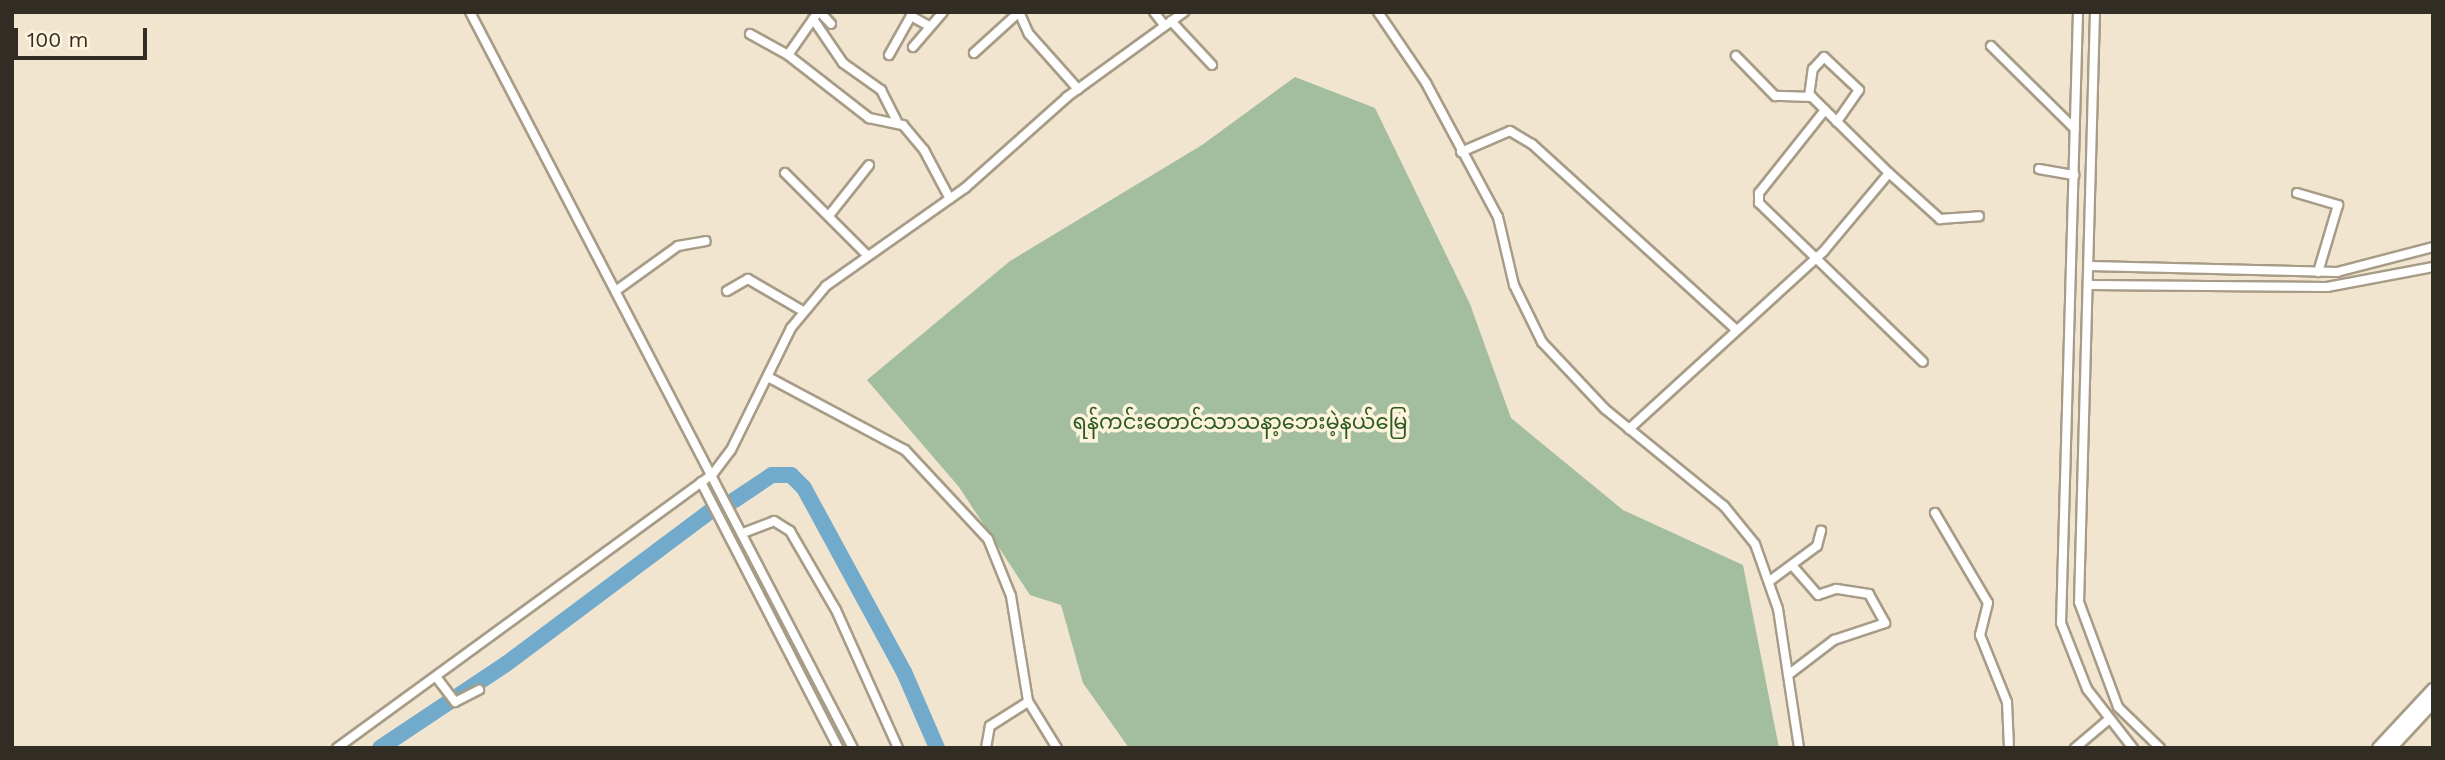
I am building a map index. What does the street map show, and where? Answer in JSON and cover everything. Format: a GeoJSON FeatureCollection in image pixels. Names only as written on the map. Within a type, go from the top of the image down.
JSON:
{"type":"FeatureCollection","features":[{"type":"Feature","properties":{"kind":"street"},"geometry":{"type":"LineString","coordinates":[[471,12],[617,290],[838,748]]}},
{"type":"Feature","properties":{"kind":"street"},"geometry":{"type":"LineString","coordinates":[[913,47],[943,12]]}},
{"type":"Feature","properties":{"kind":"street"},"geometry":{"type":"LineString","coordinates":[[974,53],[1019,12],[1029,34],[1078,89]]}},
{"type":"Feature","properties":{"kind":"street"},"geometry":{"type":"LineString","coordinates":[[1154,12],[1212,65]]}},
{"type":"Feature","properties":{"kind":"street"},"geometry":{"type":"LineString","coordinates":[[337,748],[437,678],[707,478],[768,377],[803,311],[867,255],[950,199],[1078,89],[1184,12]]}},
{"type":"Feature","properties":{"kind":"street"},"geometry":{"type":"LineString","coordinates":[[1378,12],[1422,75],[1498,217],[1514,285],[1536,333],[1629,429],[1724,506],[1755,544],[1771,580],[1799,748]]}},
{"type":"Feature","properties":{"kind":"street"},"geometry":{"type":"LineString","coordinates":[[2078,12],[2061,623],[2107,722],[2133,748]]}},
{"type":"Feature","properties":{"kind":"street"},"geometry":{"type":"LineString","coordinates":[[2095,12],[2081,619],[2118,707],[2160,748]]}},
{"type":"Feature","properties":{"kind":"street"},"geometry":{"type":"LineString","coordinates":[[817,15],[831,24]]}},
{"type":"Feature","properties":{"kind":"street"},"geometry":{"type":"LineString","coordinates":[[788,55],[817,15]]}},
{"type":"Feature","properties":{"kind":"street"},"geometry":{"type":"LineString","coordinates":[[817,15],[843,63],[885,94],[895,120],[924,150],[950,199]]}},
{"type":"Feature","properties":{"kind":"street"},"geometry":{"type":"LineString","coordinates":[[889,55],[911,16],[929,26]]}},
{"type":"Feature","properties":{"kind":"street"},"geometry":{"type":"LineString","coordinates":[[750,34],[788,55],[865,116],[895,120]]}},
{"type":"Feature","properties":{"kind":"street"},"geometry":{"type":"LineString","coordinates":[[1991,46],[2075,129]]}},
{"type":"Feature","properties":{"kind":"street"},"geometry":{"type":"LineString","coordinates":[[1735,56],[1775,96],[1809,96],[1940,219],[1979,216]]}},
{"type":"Feature","properties":{"kind":"street"},"geometry":{"type":"LineString","coordinates":[[1809,96],[1813,69],[1824,57],[1859,90],[1837,122]]}},
{"type":"Feature","properties":{"kind":"street"},"geometry":{"type":"LineString","coordinates":[[1825,110],[1757,198],[1923,362]]}},
{"type":"Feature","properties":{"kind":"street"},"geometry":{"type":"LineString","coordinates":[[1461,152],[1510,131],[1532,144],[1735,329]]}},
{"type":"Feature","properties":{"kind":"street"},"geometry":{"type":"LineString","coordinates":[[831,213],[869,165]]}},
{"type":"Feature","properties":{"kind":"street"},"geometry":{"type":"LineString","coordinates":[[2039,169],[2074,176]]}},
{"type":"Feature","properties":{"kind":"street"},"geometry":{"type":"LineString","coordinates":[[785,173],[831,213],[867,255]]}},
{"type":"Feature","properties":{"kind":"street"},"geometry":{"type":"LineString","coordinates":[[1629,429],[1816,257],[1889,173]]}},
{"type":"Feature","properties":{"kind":"street"},"geometry":{"type":"LineString","coordinates":[[2297,192],[2338,205],[2318,272]]}},
{"type":"Feature","properties":{"kind":"street"},"geometry":{"type":"LineString","coordinates":[[617,290],[678,246],[706,242]]}},
{"type":"Feature","properties":{"kind":"street"},"geometry":{"type":"LineString","coordinates":[[2090,268],[2318,272],[2375,266],[2433,247]]}},
{"type":"Feature","properties":{"kind":"street"},"geometry":{"type":"LineString","coordinates":[[2090,283],[2327,287],[2433,267]]}},
{"type":"Feature","properties":{"kind":"street"},"geometry":{"type":"LineString","coordinates":[[727,291],[748,279],[803,311]]}},
{"type":"Feature","properties":{"kind":"street"},"geometry":{"type":"LineString","coordinates":[[768,377],[905,450],[988,539],[1011,596],[1028,702],[1057,748]]}},
{"type":"Feature","properties":{"kind":"street"},"geometry":{"type":"LineString","coordinates":[[707,478],[743,533],[853,748]]}},
{"type":"Feature","properties":{"kind":"street"},"geometry":{"type":"LineString","coordinates":[[1935,513],[1988,603],[1980,635],[2007,702],[2009,748]]}},
{"type":"Feature","properties":{"kind":"street"},"geometry":{"type":"LineString","coordinates":[[743,533],[774,521],[790,531],[836,610],[898,748]]}},
{"type":"Feature","properties":{"kind":"street"},"geometry":{"type":"LineString","coordinates":[[1771,580],[1794,567],[1817,546],[1821,531]]}},
{"type":"Feature","properties":{"kind":"street"},"geometry":{"type":"LineString","coordinates":[[1788,675],[1834,640],[1885,623],[1870,594],[1836,589],[1818,595],[1794,567]]}},
{"type":"Feature","properties":{"kind":"street"},"geometry":{"type":"LineString","coordinates":[[437,678],[453,701],[478,690]]}},
{"type":"Feature","properties":{"kind":"street"},"geometry":{"type":"LineString","coordinates":[[2378,748],[2433,689]]}},
{"type":"Feature","properties":{"kind":"street"},"geometry":{"type":"LineString","coordinates":[[986,748],[990,726],[1028,702]]}},
{"type":"Feature","properties":{"kind":"street"},"geometry":{"type":"LineString","coordinates":[[2391,748],[2433,703]]}},
{"type":"Feature","properties":{"kind":"street"},"geometry":{"type":"LineString","coordinates":[[2075,748],[2107,722]]}},
{"type":"Feature","properties":{"kind":"green space","name":"ရန်ကင်းတောင်သာသနာ့ဘေးမဲ့နယ်မြေ"},"geometry":{"type":"Polygon","coordinates":[[[1295,77],[1375,108],[1470,304],[1511,418],[1623,510],[1743,565],[1779,748],[1129,748],[1083,683],[1061,605],[1030,595],[959,487],[867,380],[1010,261],[1202,145],[1295,77]]]}},
{"type":"Feature","properties":{"kind":"waterway"},"geometry":{"type":"LineString","coordinates":[[733,501],[772,475],[791,475],[804,488],[904,672],[937,748]]}},
{"type":"Feature","properties":{"kind":"waterway"},"geometry":{"type":"LineString","coordinates":[[380,748],[506,664],[709,512]]}}]}
